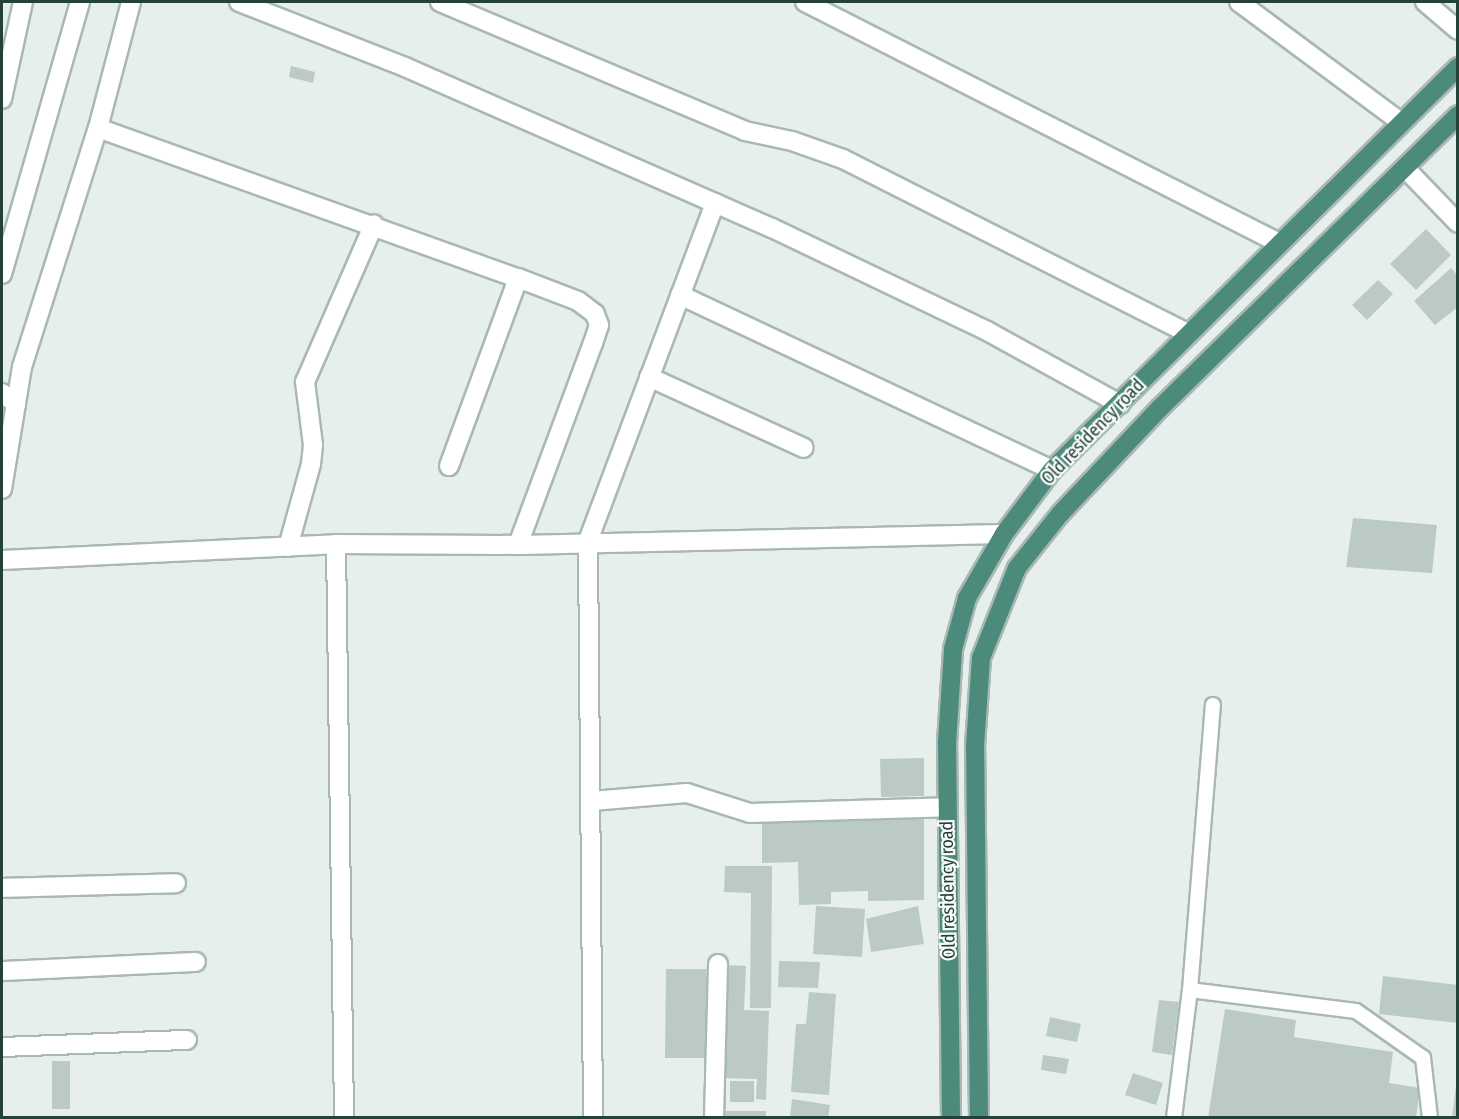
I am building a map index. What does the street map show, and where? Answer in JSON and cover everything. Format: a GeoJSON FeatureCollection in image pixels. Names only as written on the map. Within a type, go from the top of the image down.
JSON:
{"type":"FeatureCollection","features":[{"type":"Feature","properties":{"kind":"highway","name":"Old residency road"},"geometry":{"type":"LineString","coordinates":[[951,1118],[947,807],[953,649],[968,598],[1004,534],[1052,470],[1399,121],[1458,66]]}},
{"type":"Feature","properties":{"kind":"highway","name":"Old residency road"},"geometry":{"type":"LineString","coordinates":[[979,1118],[975,746],[981,658],[1017,568],[1060,514],[1160,408],[1458,116]]}},
{"type":"Feature","properties":{"kind":"street"},"geometry":{"type":"LineString","coordinates":[[2,99],[23,2]]}},
{"type":"Feature","properties":{"kind":"street"},"geometry":{"type":"LineString","coordinates":[[2,274],[80,2]]}},
{"type":"Feature","properties":{"kind":"street"},"geometry":{"type":"LineString","coordinates":[[2,489],[9,399],[22,367],[98,128],[131,2]]}},
{"type":"Feature","properties":{"kind":"street"},"geometry":{"type":"LineString","coordinates":[[239,2],[405,67],[716,203],[987,331],[1120,404]]}},
{"type":"Feature","properties":{"kind":"street"},"geometry":{"type":"LineString","coordinates":[[440,2],[745,130],[792,141],[843,159],[1189,334]]}},
{"type":"Feature","properties":{"kind":"street"},"geometry":{"type":"LineString","coordinates":[[805,2],[1279,243]]}},
{"type":"Feature","properties":{"kind":"street"},"geometry":{"type":"LineString","coordinates":[[1239,2],[1399,121]]}},
{"type":"Feature","properties":{"kind":"street"},"geometry":{"type":"LineString","coordinates":[[1425,2],[1458,30]]}},
{"type":"Feature","properties":{"kind":"street"},"geometry":{"type":"LineString","coordinates":[[98,128],[374,224],[578,302],[595,314],[598,326],[518,545]]}},
{"type":"Feature","properties":{"kind":"street"},"geometry":{"type":"LineString","coordinates":[[1405,168],[1458,223]]}},
{"type":"Feature","properties":{"kind":"street"},"geometry":{"type":"LineString","coordinates":[[593,1118],[588,541],[716,203]]}},
{"type":"Feature","properties":{"kind":"street"},"geometry":{"type":"LineString","coordinates":[[288,547],[313,445],[305,404],[305,382],[374,224]]}},
{"type":"Feature","properties":{"kind":"street"},"geometry":{"type":"LineString","coordinates":[[449,466],[518,278]]}},
{"type":"Feature","properties":{"kind":"street"},"geometry":{"type":"LineString","coordinates":[[680,295],[1052,470]]}},
{"type":"Feature","properties":{"kind":"street"},"geometry":{"type":"LineString","coordinates":[[649,377],[804,448]]}},
{"type":"Feature","properties":{"kind":"street"},"geometry":{"type":"LineString","coordinates":[[2,560],[336,544],[518,545],[588,541],[1004,534]]}},
{"type":"Feature","properties":{"kind":"street"},"geometry":{"type":"LineString","coordinates":[[336,544],[344,1118]]}},
{"type":"Feature","properties":{"kind":"street"},"geometry":{"type":"LineString","coordinates":[[592,801],[687,793],[750,813],[947,807]]}},
{"type":"Feature","properties":{"kind":"street"},"geometry":{"type":"LineString","coordinates":[[2,888],[176,882]]}},
{"type":"Feature","properties":{"kind":"street"},"geometry":{"type":"LineString","coordinates":[[2,971],[196,962]]}},
{"type":"Feature","properties":{"kind":"street"},"geometry":{"type":"LineString","coordinates":[[714,1118],[718,964]]}},
{"type":"Feature","properties":{"kind":"street"},"geometry":{"type":"LineString","coordinates":[[2,1047],[187,1040]]}},
{"type":"Feature","properties":{"kind":"lane"},"geometry":{"type":"LineString","coordinates":[[1174,1118],[1190,990],[1213,705]]}},
{"type":"Feature","properties":{"kind":"lane"},"geometry":{"type":"LineString","coordinates":[[1190,990],[1356,1011],[1423,1058],[1430,1118]]}},
{"type":"Feature","properties":{"kind":"building"},"geometry":{"type":"Polygon","coordinates":[[[291,66],[315,72],[313,83],[289,77],[291,66]]]}},
{"type":"Feature","properties":{"kind":"building"},"geometry":{"type":"Polygon","coordinates":[[[1426,229],[1451,255],[1416,290],[1390,264],[1426,229]]]}},
{"type":"Feature","properties":{"kind":"building"},"geometry":{"type":"Polygon","coordinates":[[[1451,268],[1458,276],[1458,307],[1435,325],[1414,301],[1451,268]]]}},
{"type":"Feature","properties":{"kind":"building"},"geometry":{"type":"Polygon","coordinates":[[[1378,280],[1393,294],[1367,320],[1352,305],[1378,280]]]}},
{"type":"Feature","properties":{"kind":"building"},"geometry":{"type":"Polygon","coordinates":[[[1353,518],[1437,525],[1432,573],[1346,567],[1353,518]]]}},
{"type":"Feature","properties":{"kind":"building"},"geometry":{"type":"Polygon","coordinates":[[[924,758],[924,796],[881,797],[880,759],[924,758]]]}},
{"type":"Feature","properties":{"kind":"building"},"geometry":{"type":"Polygon","coordinates":[[[924,816],[924,900],[868,901],[868,891],[831,892],[831,904],[799,905],[798,862],[762,863],[762,818],[924,816]]]}},
{"type":"Feature","properties":{"kind":"building"},"geometry":{"type":"Polygon","coordinates":[[[725,866],[772,866],[771,1008],[750,1008],[751,893],[724,892],[725,866]]]}},
{"type":"Feature","properties":{"kind":"building"},"geometry":{"type":"Polygon","coordinates":[[[816,906],[865,909],[862,957],[813,954],[816,906]]]}},
{"type":"Feature","properties":{"kind":"building"},"geometry":{"type":"Polygon","coordinates":[[[918,906],[924,944],[871,952],[866,919],[918,906]]]}},
{"type":"Feature","properties":{"kind":"building"},"geometry":{"type":"Polygon","coordinates":[[[779,961],[820,962],[818,988],[778,987],[779,961]]]}},
{"type":"Feature","properties":{"kind":"building"},"geometry":{"type":"Polygon","coordinates":[[[726,965],[746,966],[744,1010],[769,1011],[766,1100],[756,1099],[757,1079],[722,1078],[726,965]]]}},
{"type":"Feature","properties":{"kind":"building"},"geometry":{"type":"Polygon","coordinates":[[[666,969],[706,969],[706,1058],[665,1058],[666,969]]]}},
{"type":"Feature","properties":{"kind":"building"},"geometry":{"type":"Polygon","coordinates":[[[1383,976],[1458,985],[1458,1023],[1379,1014],[1383,976]]]}},
{"type":"Feature","properties":{"kind":"building"},"geometry":{"type":"Polygon","coordinates":[[[809,992],[836,994],[829,1095],[791,1092],[796,1024],[806,1024],[809,992]]]}},
{"type":"Feature","properties":{"kind":"building"},"geometry":{"type":"Polygon","coordinates":[[[1159,1000],[1179,1002],[1172,1055],[1152,1052],[1159,1000]]]}},
{"type":"Feature","properties":{"kind":"building"},"geometry":{"type":"Polygon","coordinates":[[[1225,1009],[1296,1020],[1294,1037],[1393,1052],[1389,1083],[1420,1088],[1416,1118],[1208,1118],[1225,1009]]]}},
{"type":"Feature","properties":{"kind":"building"},"geometry":{"type":"Polygon","coordinates":[[[1050,1017],[1081,1024],[1077,1042],[1046,1036],[1050,1017]]]}},
{"type":"Feature","properties":{"kind":"building"},"geometry":{"type":"Polygon","coordinates":[[[1043,1055],[1069,1059],[1066,1074],[1041,1070],[1043,1055]]]}},
{"type":"Feature","properties":{"kind":"building"},"geometry":{"type":"Polygon","coordinates":[[[52,1061],[70,1061],[70,1109],[52,1109],[52,1061]]]}},
{"type":"Feature","properties":{"kind":"building"},"geometry":{"type":"Polygon","coordinates":[[[1133,1073],[1163,1083],[1156,1105],[1125,1095],[1133,1073]]]}},
{"type":"Feature","properties":{"kind":"building"},"geometry":{"type":"Polygon","coordinates":[[[730,1081],[754,1081],[754,1102],[730,1102],[730,1081]]]}},
{"type":"Feature","properties":{"kind":"building"},"geometry":{"type":"Polygon","coordinates":[[[1456,1086],[1458,1118],[1452,1118],[1456,1086]]]}},
{"type":"Feature","properties":{"kind":"building"},"geometry":{"type":"Polygon","coordinates":[[[792,1099],[830,1105],[828,1118],[790,1118],[792,1099]]]}},
{"type":"Feature","properties":{"kind":"building"},"geometry":{"type":"Polygon","coordinates":[[[725,1111],[766,1111],[766,1118],[725,1118],[725,1111]]]}}]}
